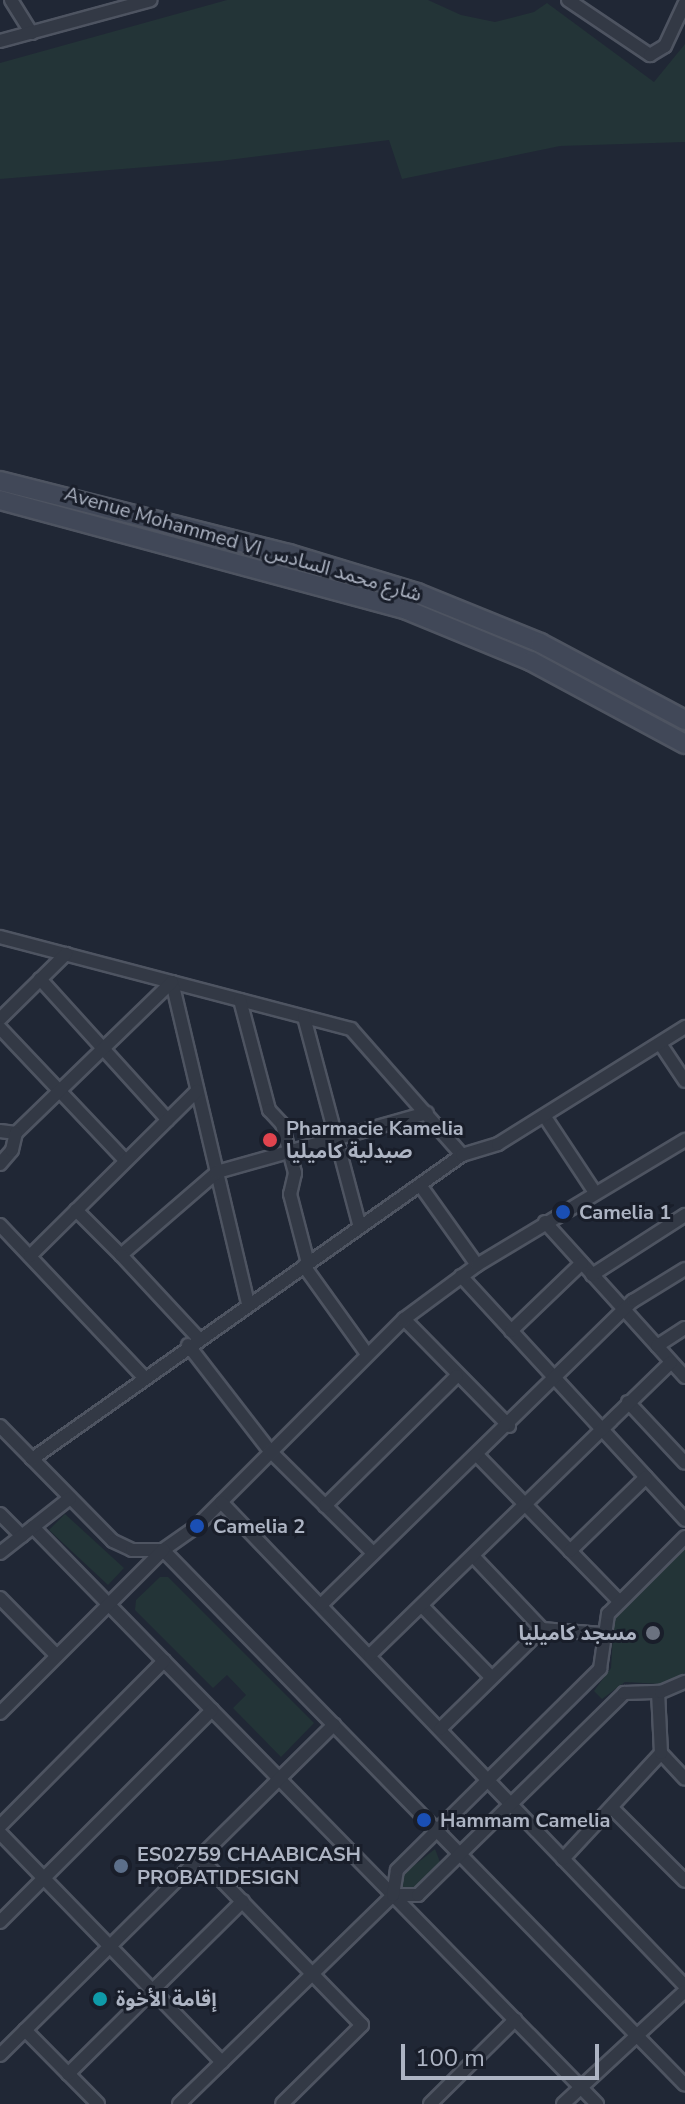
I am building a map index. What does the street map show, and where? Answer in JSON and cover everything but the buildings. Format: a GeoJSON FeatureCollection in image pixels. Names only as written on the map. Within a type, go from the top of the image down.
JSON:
{"type":"FeatureCollection","features":[{"type":"Feature","properties":{"kind":"main road","name":"Avenue Mohammed VI شارع محمد السادس"},"geometry":{"type":"LineString","coordinates":[[0,481],[289,554],[417,593],[540,643],[685,720]]}},
{"type":"Feature","properties":{"kind":"main road","name":"Avenue Mohammed VI شارع محمد السادس"},"geometry":{"type":"LineString","coordinates":[[0,500],[284,574],[407,610],[531,661],[685,744]]}},
{"type":"Feature","properties":{"kind":"main road"},"geometry":{"type":"LineString","coordinates":[[195,550],[200,532]]}},
{"type":"Feature","properties":{"kind":"main road"},"geometry":{"type":"LineString","coordinates":[[284,574],[289,554]]}},
{"type":"Feature","properties":{"kind":"main road"},"geometry":{"type":"LineString","coordinates":[[531,661],[540,643]]}},
{"type":"Feature","properties":{"kind":"street"},"geometry":{"type":"LineString","coordinates":[[11,0],[32,33]]}},
{"type":"Feature","properties":{"kind":"street"},"geometry":{"type":"LineString","coordinates":[[0,41],[151,0]]}},
{"type":"Feature","properties":{"kind":"street"},"geometry":{"type":"LineString","coordinates":[[568,0],[644,54],[661,51],[678,33],[685,3]]}},
{"type":"Feature","properties":{"kind":"street"},"geometry":{"type":"LineString","coordinates":[[0,937],[304,1017],[359,1035],[462,1155]]}},
{"type":"Feature","properties":{"kind":"street"},"geometry":{"type":"LineString","coordinates":[[0,1019],[66,954]]}},
{"type":"Feature","properties":{"kind":"street"},"geometry":{"type":"LineString","coordinates":[[40,979],[168,1120]]}},
{"type":"Feature","properties":{"kind":"street"},"geometry":{"type":"LineString","coordinates":[[0,1164],[12,1150],[16,1133],[61,1093],[172,982]]}},
{"type":"Feature","properties":{"kind":"street"},"geometry":{"type":"LineString","coordinates":[[172,982],[248,1303]]}},
{"type":"Feature","properties":{"kind":"street"},"geometry":{"type":"LineString","coordinates":[[240,1000],[269,1110],[282,1124],[295,1173],[290,1194],[306,1264],[367,1354]]}},
{"type":"Feature","properties":{"kind":"street"},"geometry":{"type":"LineString","coordinates":[[304,1017],[360,1227]]}},
{"type":"Feature","properties":{"kind":"street"},"geometry":{"type":"LineString","coordinates":[[32,1459],[129,1392],[143,1376],[462,1155],[498,1144],[661,1045],[685,1027]]}},
{"type":"Feature","properties":{"kind":"street"},"geometry":{"type":"LineString","coordinates":[[0,1028],[125,1160]]}},
{"type":"Feature","properties":{"kind":"street"},"geometry":{"type":"LineString","coordinates":[[661,1045],[685,1081]]}},
{"type":"Feature","properties":{"kind":"street"},"geometry":{"type":"LineString","coordinates":[[30,1256],[197,1091]]}},
{"type":"Feature","properties":{"kind":"street"},"geometry":{"type":"LineString","coordinates":[[121,1255],[217,1172],[427,1113]]}},
{"type":"Feature","properties":{"kind":"street"},"geometry":{"type":"LineString","coordinates":[[545,1117],[594,1191]]}},
{"type":"Feature","properties":{"kind":"street"},"geometry":{"type":"LineString","coordinates":[[0,1131],[16,1133]]}},
{"type":"Feature","properties":{"kind":"street"},"geometry":{"type":"LineString","coordinates":[[0,1713],[163,1550],[221,1502],[404,1319],[477,1265],[594,1191],[684,1141]]}},
{"type":"Feature","properties":{"kind":"street"},"geometry":{"type":"LineString","coordinates":[[420,1185],[477,1265]]}},
{"type":"Feature","properties":{"kind":"street"},"geometry":{"type":"LineString","coordinates":[[76,1210],[121,1255],[193,1342],[270,1451],[373,1553]]}},
{"type":"Feature","properties":{"kind":"street"},"geometry":{"type":"LineString","coordinates":[[592,1275],[685,1215]]}},
{"type":"Feature","properties":{"kind":"street"},"geometry":{"type":"LineString","coordinates":[[545,1222],[685,1377]]}},
{"type":"Feature","properties":{"kind":"street"},"geometry":{"type":"LineString","coordinates":[[0,1225],[143,1376]]}},
{"type":"Feature","properties":{"kind":"street"},"geometry":{"type":"LineString","coordinates":[[511,1331],[582,1263]]}},
{"type":"Feature","properties":{"kind":"street"},"geometry":{"type":"LineString","coordinates":[[321,1605],[509,1426],[633,1301],[685,1269]]}},
{"type":"Feature","properties":{"kind":"street"},"geometry":{"type":"LineString","coordinates":[[461,1276],[683,1515]]}},
{"type":"Feature","properties":{"kind":"street"},"geometry":{"type":"LineString","coordinates":[[404,1319],[509,1426]]}},
{"type":"Feature","properties":{"kind":"street"},"geometry":{"type":"LineString","coordinates":[[657,1346],[685,1328]]}},
{"type":"Feature","properties":{"kind":"street"},"geometry":{"type":"LineString","coordinates":[[370,1655],[671,1362]]}},
{"type":"Feature","properties":{"kind":"street"},"geometry":{"type":"LineString","coordinates":[[325,1506],[457,1376]]}},
{"type":"Feature","properties":{"kind":"street"},"geometry":{"type":"LineString","coordinates":[[628,1402],[685,1463]]}},
{"type":"Feature","properties":{"kind":"street"},"geometry":{"type":"LineString","coordinates":[[0,1426],[122,1546],[163,1550],[685,2085]]}},
{"type":"Feature","properties":{"kind":"street"},"geometry":{"type":"LineString","coordinates":[[478,1456],[619,1601]]}},
{"type":"Feature","properties":{"kind":"street"},"geometry":{"type":"LineString","coordinates":[[570,1551],[646,1477]]}},
{"type":"Feature","properties":{"kind":"street"},"geometry":{"type":"LineString","coordinates":[[0,1553],[70,1498]]}},
{"type":"Feature","properties":{"kind":"street"},"geometry":{"type":"LineString","coordinates":[[221,1502],[490,1779],[685,1989],[639,2036],[563,2104]]}},
{"type":"Feature","properties":{"kind":"street"},"geometry":{"type":"LineString","coordinates":[[0,1514],[22,1536]]}},
{"type":"Feature","properties":{"kind":"street"},"geometry":{"type":"LineString","coordinates":[[33,1527],[597,2104]]}},
{"type":"Feature","properties":{"kind":"street"},"geometry":{"type":"LineString","coordinates":[[179,2104],[393,1895],[397,1870],[600,1669],[602,1634],[619,1601],[685,1537]]}},
{"type":"Feature","properties":{"kind":"street"},"geometry":{"type":"LineString","coordinates":[[473,1556],[542,1629],[602,1634]]}},
{"type":"Feature","properties":{"kind":"street"},"geometry":{"type":"LineString","coordinates":[[0,1598],[57,1656]]}},
{"type":"Feature","properties":{"kind":"street"},"geometry":{"type":"LineString","coordinates":[[422,1606],[490,1676]]}},
{"type":"Feature","properties":{"kind":"street"},"geometry":{"type":"LineString","coordinates":[[0,1620],[11,1609]]}},
{"type":"Feature","properties":{"kind":"street"},"geometry":{"type":"LineString","coordinates":[[440,1729],[490,1676],[542,1629]]}},
{"type":"Feature","properties":{"kind":"street"},"geometry":{"type":"LineString","coordinates":[[0,1826],[164,1661]]}},
{"type":"Feature","properties":{"kind":"street"},"geometry":{"type":"LineString","coordinates":[[393,1895],[418,1895],[514,1805],[624,1693],[658,1692],[685,1682]]}},
{"type":"Feature","properties":{"kind":"street"},"geometry":{"type":"LineString","coordinates":[[658,1692],[661,1753],[685,1779]]}},
{"type":"Feature","properties":{"kind":"street"},"geometry":{"type":"LineString","coordinates":[[0,1922],[212,1710]]}},
{"type":"Feature","properties":{"kind":"street"},"geometry":{"type":"LineString","coordinates":[[0,2055],[334,1724]]}},
{"type":"Feature","properties":{"kind":"street"},"geometry":{"type":"LineString","coordinates":[[563,1859],[661,1753]]}},
{"type":"Feature","properties":{"kind":"street"},"geometry":{"type":"LineString","coordinates":[[612,1808],[685,1881]]}},
{"type":"Feature","properties":{"kind":"street"},"geometry":{"type":"LineString","coordinates":[[0,1833],[222,2062]]}},
{"type":"Feature","properties":{"kind":"street"},"geometry":{"type":"LineString","coordinates":[[199,1857],[362,2025],[282,2104]]}},
{"type":"Feature","properties":{"kind":"street"},"geometry":{"type":"LineString","coordinates":[[68,2074],[243,1901]]}},
{"type":"Feature","properties":{"kind":"street"},"geometry":{"type":"LineString","coordinates":[[430,2104],[515,2020]]}},
{"type":"Feature","properties":{"kind":"street"},"geometry":{"type":"LineString","coordinates":[[25,2030],[98,2104]]}},
{"type":"Feature","properties":{"kind":"shaded area"},"geometry":{"type":"Polygon","coordinates":[[[227,0],[428,0],[461,15],[495,22],[534,12],[547,3],[654,82],[685,44],[685,142],[560,146],[402,179],[389,140],[220,161],[0,179],[0,63],[227,0]]]}},
{"type":"Feature","properties":{"kind":"shaded area"},"geometry":{"type":"Polygon","coordinates":[[[65,1514],[124,1568],[108,1585],[49,1530],[65,1514]]]}},
{"type":"Feature","properties":{"kind":"shaded area"},"geometry":{"type":"Polygon","coordinates":[[[685,1548],[685,1673],[661,1684],[625,1682],[602,1699],[594,1691],[611,1668],[614,1619],[685,1548]]]}},
{"type":"Feature","properties":{"kind":"shaded area"},"geometry":{"type":"Polygon","coordinates":[[[160,1577],[168,1577],[314,1723],[281,1757],[233,1708],[246,1695],[227,1675],[213,1688],[135,1610],[136,1600],[160,1577]]]}},
{"type":"Feature","properties":{"kind":"shaded area"},"geometry":{"type":"Polygon","coordinates":[[[435,1849],[440,1862],[414,1888],[402,1887],[402,1875],[435,1849]]]}},
{"type":"Feature","properties":{"kind":"place","name":"Pharmacie Kamelia صيدلية كاميليا"},"geometry":{"type":"Point","coordinates":[270,1140]}},
{"type":"Feature","properties":{"kind":"place","name":"Camelia 1"},"geometry":{"type":"Point","coordinates":[563,1212]}},
{"type":"Feature","properties":{"kind":"place","name":"Camelia 2"},"geometry":{"type":"Point","coordinates":[197,1526]}},
{"type":"Feature","properties":{"kind":"place","name":"مسجد كاميليا"},"geometry":{"type":"Point","coordinates":[653,1633]}},
{"type":"Feature","properties":{"kind":"place","name":"Hammam Camelia"},"geometry":{"type":"Point","coordinates":[424,1820]}},
{"type":"Feature","properties":{"kind":"place","name":"ES02759 CHAABICASH PROBATIDESIGN"},"geometry":{"type":"Point","coordinates":[121,1866]}},
{"type":"Feature","properties":{"kind":"place","name":"إقامة الأخوة"},"geometry":{"type":"Point","coordinates":[100,1999]}}]}
